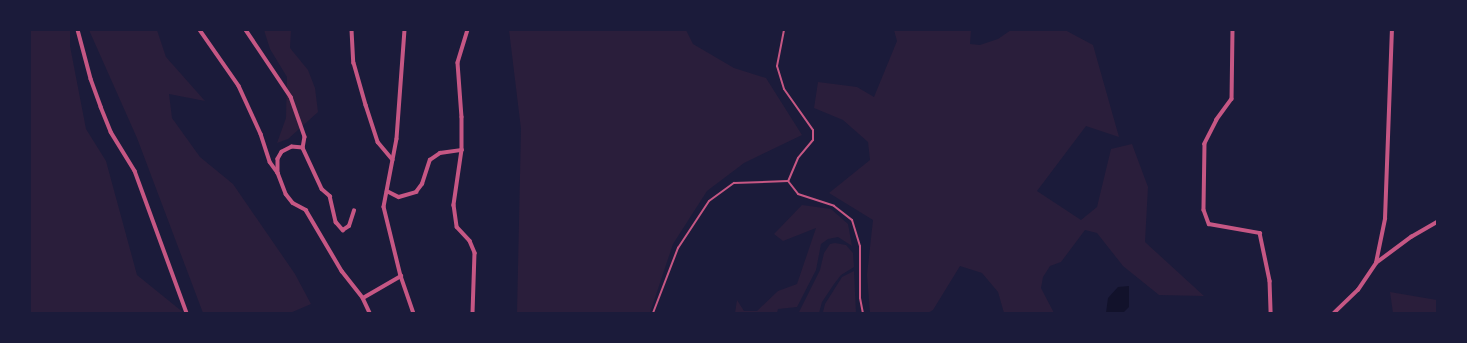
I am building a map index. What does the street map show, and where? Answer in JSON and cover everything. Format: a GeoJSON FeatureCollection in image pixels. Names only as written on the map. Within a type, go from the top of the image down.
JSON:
{"type":"FeatureCollection","features":[{"type":"Feature","properties":{"kind":"street"},"geometry":{"type":"LineString","coordinates":[[78,30],[101,106],[111,132],[135,171],[187,313]]}},
{"type":"Feature","properties":{"kind":"street"},"geometry":{"type":"LineString","coordinates":[[200,30],[239,86],[261,134],[270,162],[278,173],[286,194],[293,203],[306,210],[342,271],[363,298],[370,313]]}},
{"type":"Feature","properties":{"kind":"street"},"geometry":{"type":"LineString","coordinates":[[246,30],[291,98],[305,137],[303,148],[322,189],[330,196],[336,222],[343,230],[349,226],[354,211]]}},
{"type":"Feature","properties":{"kind":"street"},"geometry":{"type":"LineString","coordinates":[[352,30],[354,63],[366,105],[378,142],[393,160]]}},
{"type":"Feature","properties":{"kind":"street"},"geometry":{"type":"LineString","coordinates":[[405,30],[393,160],[384,207],[401,276],[414,313]]}},
{"type":"Feature","properties":{"kind":"street"},"geometry":{"type":"LineString","coordinates":[[468,30],[458,63],[462,117],[462,150],[454,205],[458,227],[470,241],[475,253],[473,313]]}},
{"type":"Feature","properties":{"kind":"street"},"geometry":{"type":"LineString","coordinates":[[1233,30],[1232,99],[1217,120],[1205,144],[1204,210],[1209,224],[1260,233],[1270,281],[1271,313]]}},
{"type":"Feature","properties":{"kind":"street"},"geometry":{"type":"LineString","coordinates":[[1376,263],[1385,219],[1392,30]]}},
{"type":"Feature","properties":{"kind":"street"},"geometry":{"type":"LineString","coordinates":[[278,173],[278,159],[282,152],[292,147],[303,148]]}},
{"type":"Feature","properties":{"kind":"street"},"geometry":{"type":"LineString","coordinates":[[387,191],[399,198],[416,192],[422,184],[430,160],[440,152],[462,150]]}},
{"type":"Feature","properties":{"kind":"street"},"geometry":{"type":"LineString","coordinates":[[1334,313],[1358,290],[1376,263],[1411,237],[1437,222]]}},
{"type":"Feature","properties":{"kind":"street"},"geometry":{"type":"LineString","coordinates":[[363,298],[401,276]]}},
{"type":"Feature","properties":{"kind":"lane"},"geometry":{"type":"LineString","coordinates":[[784,30],[777,66],[784,89],[813,130],[813,140],[798,158],[788,181]]}},
{"type":"Feature","properties":{"kind":"lane"},"geometry":{"type":"LineString","coordinates":[[654,313],[678,248],[709,201],[734,183],[788,181]]}},
{"type":"Feature","properties":{"kind":"lane"},"geometry":{"type":"LineString","coordinates":[[788,181],[798,194],[834,206],[852,220],[860,246],[860,298],[863,313]]}},
{"type":"Feature","properties":{"kind":"shaded area"},"geometry":{"type":"Polygon","coordinates":[[[30,30],[70,30],[70,46],[86,129],[106,161],[137,275],[184,313],[30,313],[30,30]]]}},
{"type":"Feature","properties":{"kind":"shaded area"},"geometry":{"type":"Polygon","coordinates":[[[89,30],[157,30],[166,57],[205,101],[169,94],[172,118],[200,157],[233,184],[295,274],[311,304],[290,313],[203,313],[137,138],[89,30]]]}},
{"type":"Feature","properties":{"kind":"shaded area"},"geometry":{"type":"Polygon","coordinates":[[[264,30],[291,30],[290,48],[308,70],[315,88],[318,112],[288,139],[277,143],[286,118],[287,77],[270,49],[264,30]]]}},
{"type":"Feature","properties":{"kind":"shaded area"},"geometry":{"type":"Polygon","coordinates":[[[509,30],[686,30],[693,44],[734,68],[766,78],[802,135],[744,163],[707,191],[673,244],[650,313],[517,313],[521,129],[509,30]]]}},
{"type":"Feature","properties":{"kind":"shaded area"},"geometry":{"type":"Polygon","coordinates":[[[894,30],[971,30],[970,44],[980,45],[998,39],[1011,30],[1065,30],[1093,45],[1119,137],[1086,126],[1037,191],[1081,220],[1097,207],[1111,149],[1132,144],[1148,187],[1145,242],[1204,296],[1159,295],[1123,266],[1097,233],[1085,230],[1061,262],[1050,266],[1043,277],[1041,288],[1054,313],[1004,313],[998,292],[982,273],[960,266],[933,310],[928,313],[870,313],[867,275],[873,220],[829,193],[870,160],[868,142],[843,120],[814,108],[818,82],[857,87],[874,97],[897,41],[894,30]]]}},
{"type":"Feature","properties":{"kind":"shaded area"},"geometry":{"type":"Polygon","coordinates":[[[802,205],[831,209],[848,224],[852,246],[838,237],[828,239],[821,244],[816,270],[797,307],[778,309],[777,313],[735,313],[737,300],[744,311],[757,311],[778,291],[797,284],[816,228],[783,241],[774,234],[802,205]]]}},
{"type":"Feature","properties":{"kind":"shaded area"},"geometry":{"type":"Polygon","coordinates":[[[835,243],[846,245],[853,253],[854,267],[841,275],[834,284],[822,302],[819,313],[793,313],[799,312],[820,270],[824,253],[830,244],[835,243]]]}},
{"type":"Feature","properties":{"kind":"shaded area"},"geometry":{"type":"Polygon","coordinates":[[[854,271],[856,313],[823,312],[825,304],[842,277],[854,271]]]}},
{"type":"Feature","properties":{"kind":"shaded area"},"geometry":{"type":"Polygon","coordinates":[[[1129,286],[1129,307],[1124,312],[1106,313],[1108,298],[1118,287],[1129,286]]]}},
{"type":"Feature","properties":{"kind":"shaded area"},"geometry":{"type":"Polygon","coordinates":[[[1390,292],[1437,300],[1437,313],[1393,313],[1390,292]]]}}]}
